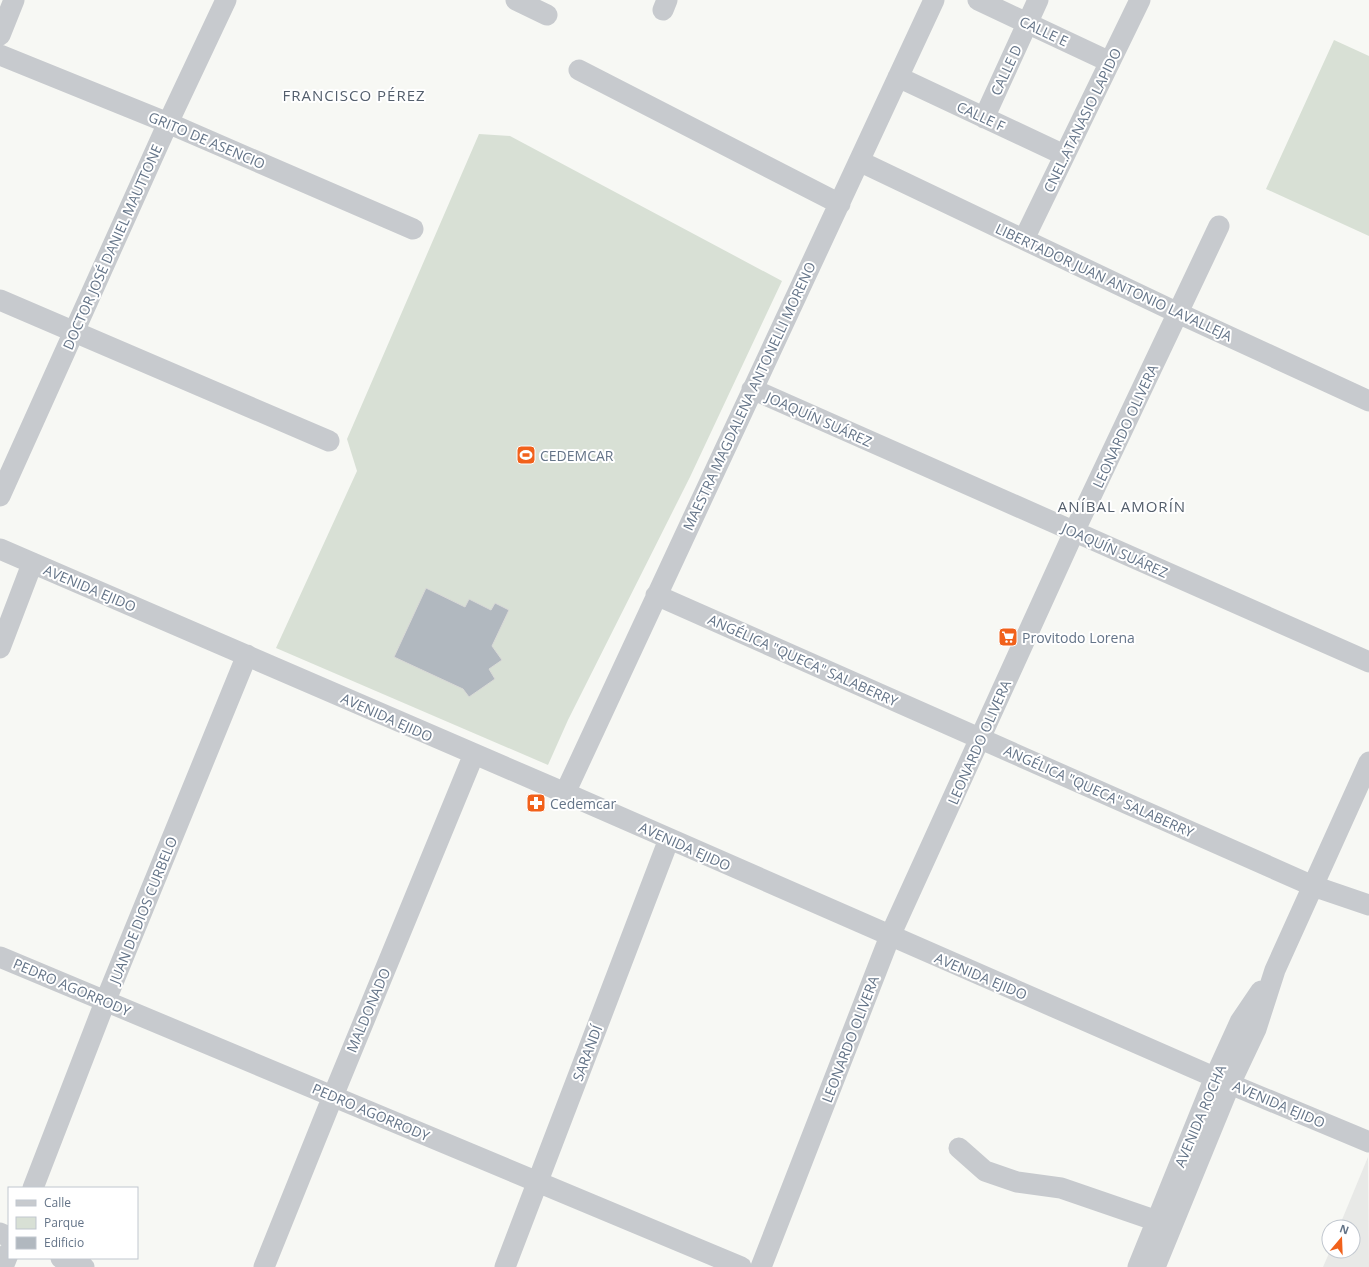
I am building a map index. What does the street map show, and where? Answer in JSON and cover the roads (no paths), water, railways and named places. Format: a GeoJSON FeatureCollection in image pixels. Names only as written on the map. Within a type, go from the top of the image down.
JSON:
{"type":"FeatureCollection","features":[{"type":"Feature","properties":{"kind":"street"},"geometry":{"type":"LineString","coordinates":[[0,34],[14,0]]}},
{"type":"Feature","properties":{"kind":"street","name":"DOCTOR JOSÉ DANIEL MAUTTONE"},"geometry":{"type":"LineString","coordinates":[[0,496],[168,123],[226,0]]}},
{"type":"Feature","properties":{"kind":"street"},"geometry":{"type":"LineString","coordinates":[[516,0],[547,15]]}},
{"type":"Feature","properties":{"kind":"street","name":"MAESTRA MAGDALENA ANTONELLI MORENO"},"geometry":{"type":"LineString","coordinates":[[564,793],[934,0]]}},
{"type":"Feature","properties":{"kind":"street","name":"CALLE E"},"geometry":{"type":"LineString","coordinates":[[978,0],[1110,62]]}},
{"type":"Feature","properties":{"kind":"street","name":"CALLE D"},"geometry":{"type":"LineString","coordinates":[[984,118],[1038,0]]}},
{"type":"Feature","properties":{"kind":"street","name":"CNEL.ATANASIO LAPIDO"},"geometry":{"type":"LineString","coordinates":[[1024,240],[1140,0]]}},
{"type":"Feature","properties":{"kind":"street","name":"GRITO DE ASENCIO"},"geometry":{"type":"LineString","coordinates":[[0,55],[168,123],[412,229]]}},
{"type":"Feature","properties":{"kind":"street"},"geometry":{"type":"LineString","coordinates":[[579,70],[840,204]]}},
{"type":"Feature","properties":{"kind":"street","name":"CALLE F"},"geometry":{"type":"LineString","coordinates":[[898,77],[1064,155]]}},
{"type":"Feature","properties":{"kind":"street","name":"LIBERTADOR JUAN ANTONIO LAVALLEJA"},"geometry":{"type":"LineString","coordinates":[[859,161],[1178,313],[1369,401]]}},
{"type":"Feature","properties":{"kind":"street","name":"LEONARDO OLIVERA"},"geometry":{"type":"LineString","coordinates":[[761,1267],[890,936],[1074,532],[1219,226]]}},
{"type":"Feature","properties":{"kind":"street"},"geometry":{"type":"LineString","coordinates":[[0,300],[74,330],[329,442]]}},
{"type":"Feature","properties":{"kind":"street","name":"JOAQUÍN SUÁREZ"},"geometry":{"type":"LineString","coordinates":[[752,389],[1369,662]]}},
{"type":"Feature","properties":{"kind":"street","name":"AVENIDA EJIDO"},"geometry":{"type":"LineString","coordinates":[[0,550],[247,655],[1223,1081],[1369,1142]]}},
{"type":"Feature","properties":{"kind":"street"},"geometry":{"type":"LineString","coordinates":[[0,648],[32,564]]}},
{"type":"Feature","properties":{"kind":"street","name":"ANGÉLICA \"QUECA\" SALABERRY"},"geometry":{"type":"LineString","coordinates":[[656,595],[1313,886],[1369,905]]}},
{"type":"Feature","properties":{"kind":"street","name":"JUAN DE DIOS CURBELO"},"geometry":{"type":"LineString","coordinates":[[33,1187],[105,1002],[247,655]]}},
{"type":"Feature","properties":{"kind":"street","name":"MALDONADO"},"geometry":{"type":"LineString","coordinates":[[264,1267],[474,754]]}},
{"type":"Feature","properties":{"kind":"street","name":"AVENIDA ROCHA"},"geometry":{"type":"LineString","coordinates":[[1155,1267],[1223,1081],[1240,1022],[1274,970],[1369,762]]}},
{"type":"Feature","properties":{"kind":"street","name":"SARANDÍ"},"geometry":{"type":"LineString","coordinates":[[506,1267],[669,839]]}},
{"type":"Feature","properties":{"kind":"street","name":"PEDRO AGORRODY"},"geometry":{"type":"LineString","coordinates":[[0,957],[741,1267]]}},
{"type":"Feature","properties":{"kind":"street","name":"AVENIDA ROCHA"},"geometry":{"type":"LineString","coordinates":[[1138,1267],[1157,1221],[1223,1081]]}},
{"type":"Feature","properties":{"kind":"street"},"geometry":{"type":"LineString","coordinates":[[959,1148],[985,1171],[1018,1182],[1061,1188],[1157,1221]]}},
{"type":"Feature","properties":{"kind":"street"},"geometry":{"type":"LineString","coordinates":[[3,1267],[8,1254]]}},
{"type":"Feature","properties":{"kind":"street"},"geometry":{"type":"LineString","coordinates":[[64,1259],[84,1267]]}},
{"type":"Feature","properties":{"kind":"place","name":"CEDEMCAR"},"geometry":{"type":"Point","coordinates":[526,455]}},
{"type":"Feature","properties":{"kind":"place","name":"Provitodo Lorena"},"geometry":{"type":"Point","coordinates":[1008,637]}},
{"type":"Feature","properties":{"kind":"place","name":"Cedemcar"},"geometry":{"type":"Point","coordinates":[536,803]}},
{"type":"Feature","properties":{"kind":"district","name":"FRANCISCO PÉREZ"},"geometry":{"type":"Point","coordinates":[354,95]}},
{"type":"Feature","properties":{"kind":"district","name":"ANÍBAL AMORÍN"},"geometry":{"type":"Point","coordinates":[1122,506]}}]}
